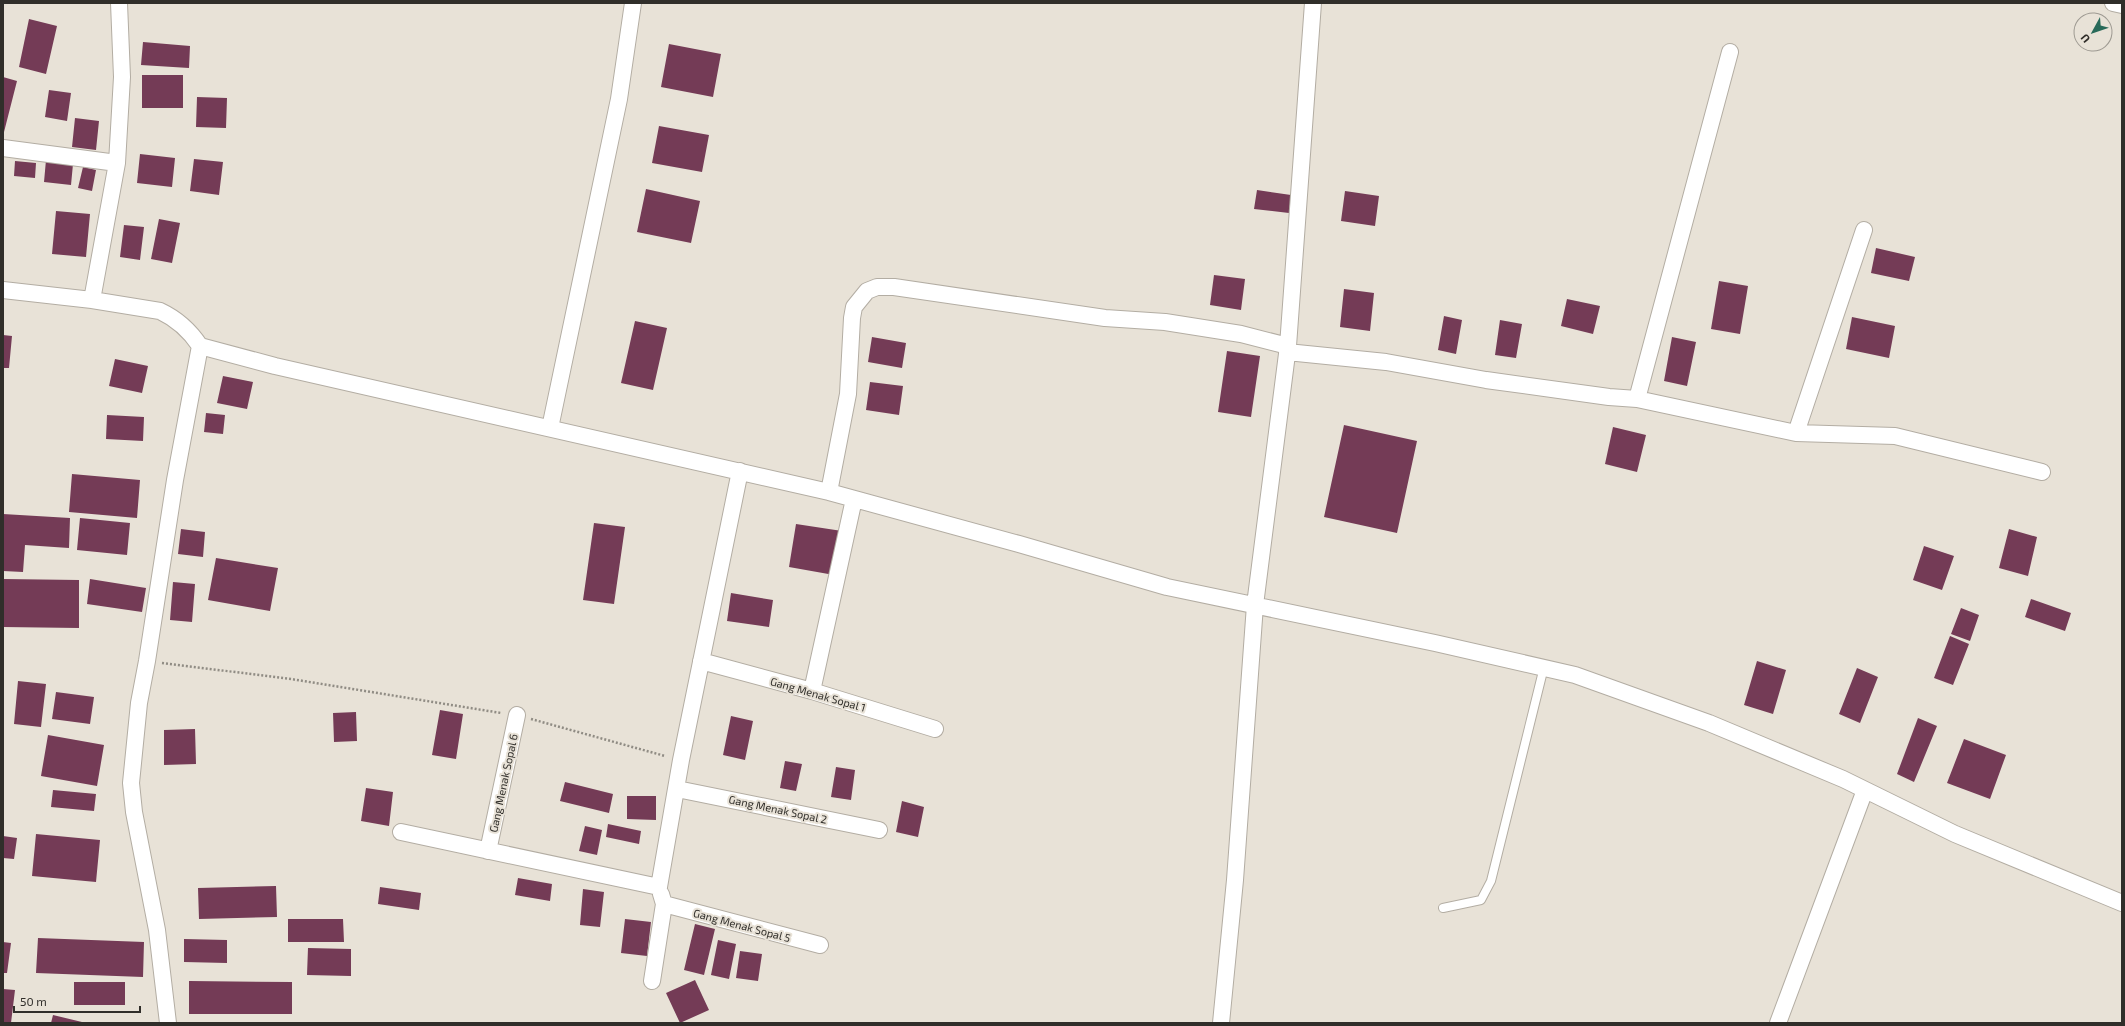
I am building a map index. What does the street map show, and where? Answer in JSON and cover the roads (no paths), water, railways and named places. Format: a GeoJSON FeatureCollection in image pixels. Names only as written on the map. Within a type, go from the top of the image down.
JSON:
{"type":"FeatureCollection","features":[{"type":"Feature","properties":{"kind":"street"},"geometry":{"type":"LineString","coordinates":[[92,300],[117,163],[122,77],[119,3]]}},
{"type":"Feature","properties":{"kind":"street"},"geometry":{"type":"LineString","coordinates":[[550,428],[619,99],[633,3]]}},
{"type":"Feature","properties":{"kind":"street"},"geometry":{"type":"LineString","coordinates":[[1221,1023],[1235,880],[1255,606],[1296,351],[1313,3]]}},
{"type":"Feature","properties":{"kind":"street"},"geometry":{"type":"LineString","coordinates":[[2113,3],[2122,5]]}},
{"type":"Feature","properties":{"kind":"street"},"geometry":{"type":"LineString","coordinates":[[1637,399],[1730,52]]}},
{"type":"Feature","properties":{"kind":"street"},"geometry":{"type":"LineString","coordinates":[[3,148],[117,163]]}},
{"type":"Feature","properties":{"kind":"street"},"geometry":{"type":"LineString","coordinates":[[1796,433],[1864,230]]}},
{"type":"Feature","properties":{"kind":"street"},"geometry":{"type":"LineString","coordinates":[[829,492],[848,394],[852,318],[854,307],[867,291],[877,287],[894,287],[950,294],[1105,318],[1165,322],[1241,334],[1296,351],[1386,362],[1569,392],[1637,399],[1796,433],[1895,436],[2042,472]]}},
{"type":"Feature","properties":{"kind":"street"},"geometry":{"type":"LineString","coordinates":[[3,290],[92,300],[160,311],[170,316],[187,329],[200,346],[275,366],[829,492],[1019,544],[1166,587],[1544,667],[1575,675],[1656,702],[1801,761],[1962,837],[2122,903]]}},
{"type":"Feature","properties":{"kind":"street"},"geometry":{"type":"LineString","coordinates":[[168,1023],[157,930],[134,812],[131,783],[139,703],[147,662],[172,496],[200,346]]}},
{"type":"Feature","properties":{"kind":"street"},"geometry":{"type":"LineString","coordinates":[[652,982],[664,904],[659,887],[681,760],[740,471]]}},
{"type":"Feature","properties":{"kind":"street"},"geometry":{"type":"LineString","coordinates":[[812,691],[854,499]]}},
{"type":"Feature","properties":{"kind":"street","name":"Gang Menak Sopal 1"},"geometry":{"type":"LineString","coordinates":[[701,661],[812,691],[935,729]]}},
{"type":"Feature","properties":{"kind":"street","name":"Gang Menak Sopal 6"},"geometry":{"type":"LineString","coordinates":[[488,851],[517,715]]}},
{"type":"Feature","properties":{"kind":"street","name":"Gang Menak Sopal 2"},"geometry":{"type":"LineString","coordinates":[[677,789],[879,830]]}},
{"type":"Feature","properties":{"kind":"street"},"geometry":{"type":"LineString","coordinates":[[1778,1023],[1865,790]]}},
{"type":"Feature","properties":{"kind":"street"},"geometry":{"type":"LineString","coordinates":[[401,832],[659,887]]}},
{"type":"Feature","properties":{"kind":"street","name":"Gang Menak Sopal 5"},"geometry":{"type":"LineString","coordinates":[[664,904],[820,945]]}},
{"type":"Feature","properties":{"kind":"lane"},"geometry":{"type":"LineString","coordinates":[[1442,908],[1481,900],[1491,880],[1544,667]]}}]}
